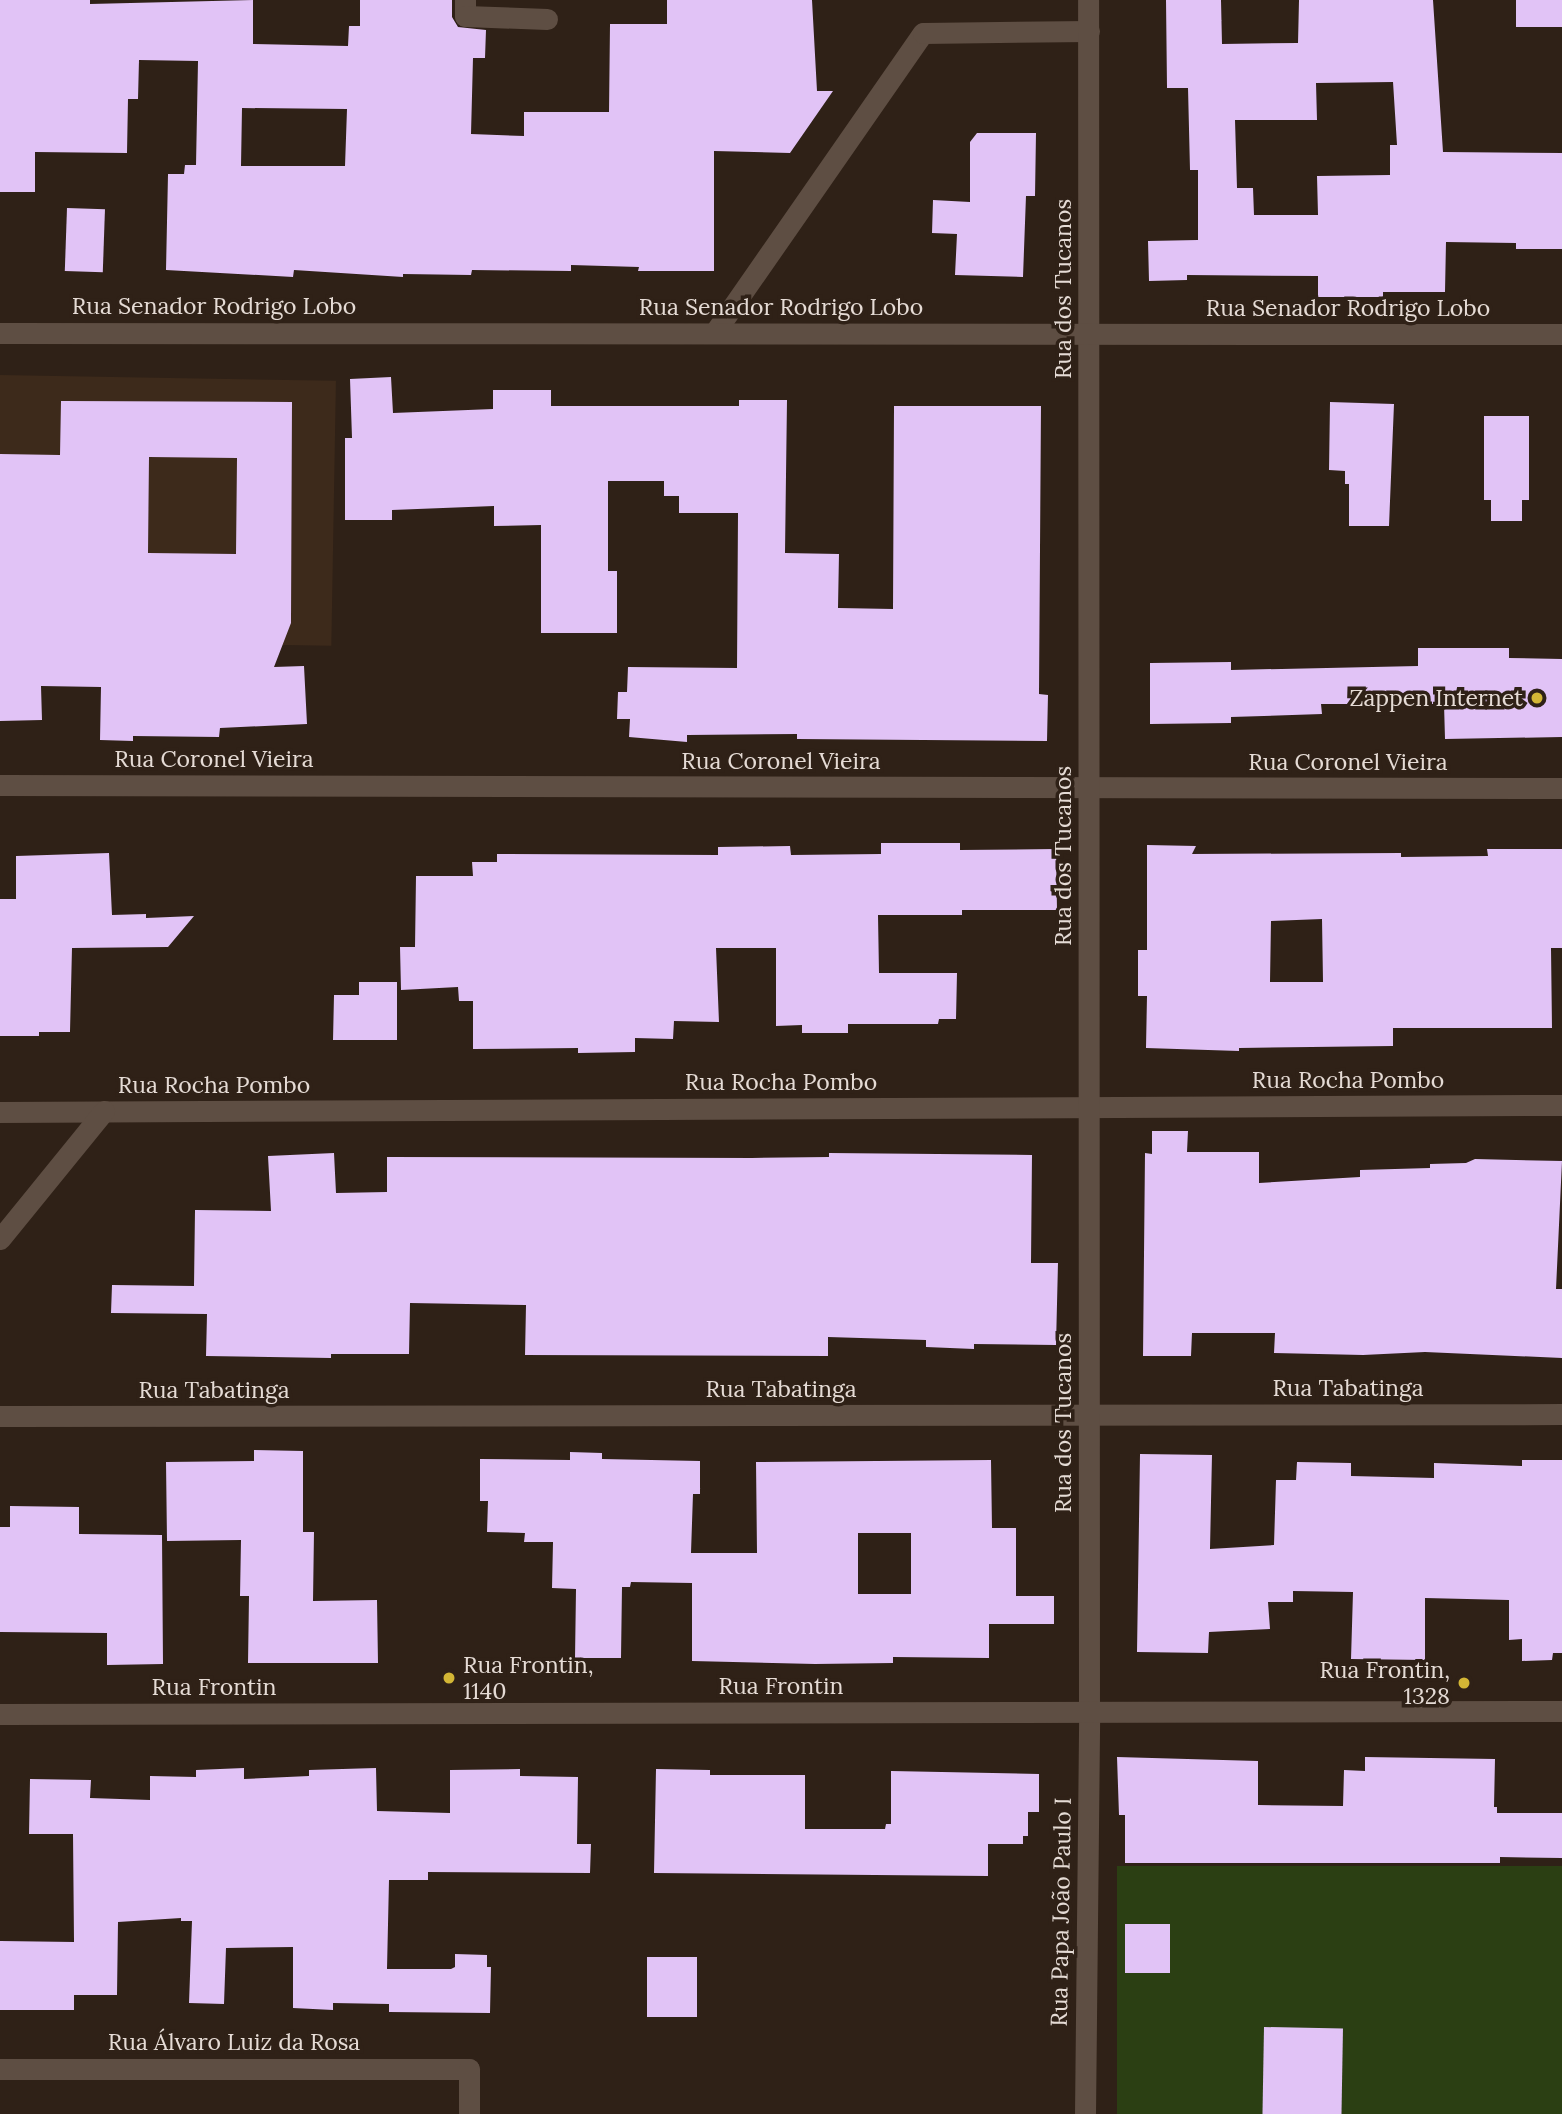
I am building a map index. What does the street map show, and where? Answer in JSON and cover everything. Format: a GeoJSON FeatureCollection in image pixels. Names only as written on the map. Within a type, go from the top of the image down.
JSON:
{"type":"FeatureCollection","features":[{"type":"Feature","properties":{"kind":"street"},"geometry":{"type":"LineString","coordinates":[[465,0],[465,16],[547,19]]}},
{"type":"Feature","properties":{"kind":"street","name":"Rua dos Tucanos"},"geometry":{"type":"LineString","coordinates":[[1088,0],[1090,1711]]}},
{"type":"Feature","properties":{"kind":"street"},"geometry":{"type":"LineString","coordinates":[[715,332],[923,33],[1088,32]]}},
{"type":"Feature","properties":{"kind":"street","name":"Rua Senador Rodrigo Lobo"},"geometry":{"type":"LineString","coordinates":[[0,333],[1562,334]]}},
{"type":"Feature","properties":{"kind":"street","name":"Rua Coronel Vieira"},"geometry":{"type":"LineString","coordinates":[[0,785],[1562,788]]}},
{"type":"Feature","properties":{"kind":"street","name":"Rua Rocha Pombo"},"geometry":{"type":"LineString","coordinates":[[0,1112],[1562,1105]]}},
{"type":"Feature","properties":{"kind":"street"},"geometry":{"type":"LineString","coordinates":[[0,1239],[104,1111]]}},
{"type":"Feature","properties":{"kind":"street","name":"Rua Tabatinga"},"geometry":{"type":"LineString","coordinates":[[0,1416],[1562,1414]]}},
{"type":"Feature","properties":{"kind":"street","name":"Rua Papa João Paulo I"},"geometry":{"type":"LineString","coordinates":[[1085,2114],[1090,1711]]}},
{"type":"Feature","properties":{"kind":"street","name":"Rua Frontin"},"geometry":{"type":"LineString","coordinates":[[0,1714],[1562,1711]]}},
{"type":"Feature","properties":{"kind":"street","name":"Rua Álvaro Luiz da Rosa"},"geometry":{"type":"LineString","coordinates":[[0,2069],[469,2069],[469,2114]]}},
{"type":"Feature","properties":{"kind":"shaded area"},"geometry":{"type":"Polygon","coordinates":[[[0,375],[336,381],[331,646],[0,640],[0,375]]]}},
{"type":"Feature","properties":{"kind":"green space"},"geometry":{"type":"Polygon","coordinates":[[[1117,1866],[1562,1866],[1562,2114],[1117,2114],[1117,1866]]]}},
{"type":"Feature","properties":{"kind":"building"},"geometry":{"type":"Polygon","coordinates":[[[0,0],[90,0],[90,4],[253,0],[253,44],[348,46],[349,26],[360,26],[360,0],[452,0],[452,17],[458,27],[486,30],[485,58],[473,58],[471,134],[524,136],[524,112],[609,112],[610,24],[667,24],[667,0],[812,0],[817,91],[833,91],[790,153],[714,151],[714,271],[638,271],[639,267],[571,265],[571,271],[472,270],[471,275],[403,274],[403,277],[294,270],[293,277],[166,270],[168,174],[184,174],[185,165],[196,165],[198,61],[139,60],[138,99],[128,99],[127,153],[35,152],[35,192],[0,192],[0,0]],[[242,108],[241,166],[345,166],[347,109],[242,108]]]}},
{"type":"Feature","properties":{"kind":"building"},"geometry":{"type":"Polygon","coordinates":[[[1166,0],[1221,0],[1222,44],[1298,43],[1299,0],[1433,0],[1443,152],[1562,153],[1562,249],[1516,249],[1516,243],[1446,242],[1445,292],[1383,292],[1383,297],[1318,297],[1318,276],[1187,275],[1187,280],[1149,281],[1148,241],[1198,240],[1198,170],[1190,170],[1188,88],[1167,88],[1166,0]],[[1393,82],[1316,83],[1317,120],[1235,120],[1237,188],[1253,188],[1254,215],[1318,215],[1317,176],[1390,175],[1390,145],[1397,145],[1393,82]]]}},
{"type":"Feature","properties":{"kind":"building"},"geometry":{"type":"Polygon","coordinates":[[[1516,0],[1562,0],[1562,27],[1516,27],[1516,0]]]}},
{"type":"Feature","properties":{"kind":"building"},"geometry":{"type":"Polygon","coordinates":[[[977,133],[1036,133],[1035,196],[1026,196],[1023,277],[955,275],[957,234],[932,233],[933,200],[970,202],[970,142],[977,133]]]}},
{"type":"Feature","properties":{"kind":"building"},"geometry":{"type":"Polygon","coordinates":[[[67,208],[105,209],[103,272],[65,271],[67,208]]]}},
{"type":"Feature","properties":{"kind":"building"},"geometry":{"type":"Polygon","coordinates":[[[391,377],[393,413],[493,409],[493,390],[551,390],[551,406],[739,406],[739,400],[787,400],[785,553],[839,554],[838,608],[893,609],[894,406],[1041,406],[1039,694],[1048,695],[1047,741],[797,739],[797,734],[687,735],[687,742],[629,737],[630,719],[617,719],[618,692],[627,692],[628,667],[737,668],[738,513],[679,513],[679,496],[664,496],[664,481],[608,481],[608,571],[617,571],[617,633],[541,633],[541,525],[494,526],[494,506],[392,510],[392,520],[345,520],[345,438],[352,438],[350,379],[391,377]]]}},
{"type":"Feature","properties":{"kind":"building"},"geometry":{"type":"Polygon","coordinates":[[[61,401],[292,402],[291,623],[274,667],[304,666],[307,724],[220,728],[219,737],[133,736],[133,741],[100,740],[101,687],[41,686],[42,720],[0,721],[0,454],[60,455],[61,401]],[[149,457],[148,553],[236,554],[237,458],[149,457]]]}},
{"type":"Feature","properties":{"kind":"building"},"geometry":{"type":"Polygon","coordinates":[[[1330,402],[1394,404],[1389,526],[1349,526],[1349,484],[1345,484],[1345,471],[1329,470],[1330,402]]]}},
{"type":"Feature","properties":{"kind":"building"},"geometry":{"type":"Polygon","coordinates":[[[1484,416],[1529,416],[1529,500],[1522,500],[1522,521],[1491,521],[1491,500],[1484,500],[1484,416]]]}},
{"type":"Feature","properties":{"kind":"building"},"geometry":{"type":"Polygon","coordinates":[[[1418,648],[1509,648],[1509,658],[1562,659],[1562,737],[1445,739],[1444,704],[1321,704],[1322,714],[1231,717],[1231,723],[1150,724],[1150,663],[1231,662],[1231,670],[1418,666],[1418,648]]]}},
{"type":"Feature","properties":{"kind":"building"},"geometry":{"type":"Polygon","coordinates":[[[881,843],[960,843],[960,850],[1056,849],[1057,910],[962,910],[962,915],[878,915],[879,973],[957,973],[956,1019],[939,1019],[938,1024],[848,1024],[848,1033],[802,1033],[802,1025],[776,1026],[776,948],[716,948],[719,1022],[674,1021],[673,1039],[635,1038],[635,1052],[578,1053],[578,1048],[473,1049],[473,1001],[459,1001],[458,987],[401,990],[400,947],[415,947],[416,876],[473,876],[472,862],[497,862],[497,854],[718,855],[718,847],[790,846],[791,855],[881,854],[881,843]]]}},
{"type":"Feature","properties":{"kind":"building"},"geometry":{"type":"Polygon","coordinates":[[[1147,845],[1196,846],[1192,854],[1401,853],[1401,857],[1488,856],[1487,849],[1562,849],[1562,948],[1551,948],[1552,1028],[1393,1028],[1393,1046],[1239,1048],[1239,1051],[1146,1048],[1147,996],[1138,996],[1138,950],[1147,950],[1147,845]],[[1322,919],[1271,921],[1270,982],[1323,982],[1322,919]]]}},
{"type":"Feature","properties":{"kind":"building"},"geometry":{"type":"Polygon","coordinates":[[[109,853],[112,915],[146,914],[146,918],[194,916],[168,947],[72,948],[70,1032],[39,1032],[39,1036],[0,1036],[0,899],[16,899],[16,856],[109,853]]]}},
{"type":"Feature","properties":{"kind":"building"},"geometry":{"type":"Polygon","coordinates":[[[359,982],[397,982],[397,1040],[333,1040],[334,995],[359,995],[359,982]]]}},
{"type":"Feature","properties":{"kind":"building"},"geometry":{"type":"Polygon","coordinates":[[[1152,1131],[1188,1131],[1187,1152],[1259,1152],[1259,1183],[1360,1177],[1360,1170],[1430,1168],[1430,1164],[1466,1163],[1475,1159],[1562,1161],[1556,1289],[1562,1289],[1562,1358],[1425,1352],[1363,1355],[1274,1353],[1275,1333],[1192,1333],[1191,1356],[1143,1356],[1145,1153],[1152,1154],[1152,1131]]]}},
{"type":"Feature","properties":{"kind":"building"},"geometry":{"type":"Polygon","coordinates":[[[334,1153],[336,1193],[387,1192],[387,1157],[752,1158],[829,1157],[829,1153],[1032,1155],[1031,1263],[1058,1263],[1056,1345],[974,1344],[974,1349],[926,1347],[926,1340],[828,1337],[828,1356],[525,1355],[526,1305],[410,1303],[409,1354],[331,1354],[331,1358],[206,1356],[207,1314],[111,1313],[112,1285],[194,1286],[195,1210],[271,1211],[268,1156],[334,1153]]]}},
{"type":"Feature","properties":{"kind":"building"},"geometry":{"type":"Polygon","coordinates":[[[254,1450],[303,1451],[303,1532],[314,1532],[313,1601],[377,1600],[378,1663],[248,1663],[249,1596],[240,1596],[241,1540],[167,1541],[166,1462],[254,1461],[254,1450]]]}},
{"type":"Feature","properties":{"kind":"building"},"geometry":{"type":"Polygon","coordinates":[[[570,1452],[602,1453],[602,1459],[700,1461],[700,1494],[693,1494],[691,1553],[757,1553],[756,1462],[991,1460],[992,1528],[1016,1528],[1016,1596],[1054,1596],[1054,1624],[989,1624],[989,1658],[893,1657],[893,1663],[815,1664],[692,1661],[692,1583],[631,1582],[630,1587],[622,1587],[621,1658],[575,1658],[576,1589],[552,1588],[553,1542],[524,1542],[525,1533],[487,1532],[488,1501],[480,1501],[480,1459],[570,1460],[570,1452]],[[858,1533],[858,1594],[911,1594],[911,1533],[858,1533]]]}},
{"type":"Feature","properties":{"kind":"building"},"geometry":{"type":"Polygon","coordinates":[[[1140,1454],[1212,1455],[1210,1549],[1274,1545],[1276,1480],[1296,1480],[1297,1462],[1351,1463],[1351,1476],[1434,1478],[1434,1463],[1522,1466],[1522,1460],[1562,1460],[1562,1653],[1553,1653],[1552,1660],[1522,1661],[1522,1639],[1509,1640],[1509,1600],[1425,1598],[1425,1660],[1351,1659],[1353,1592],[1293,1591],[1293,1602],[1268,1602],[1270,1629],[1209,1632],[1208,1653],[1137,1652],[1140,1454]]]}},
{"type":"Feature","properties":{"kind":"building"},"geometry":{"type":"Polygon","coordinates":[[[10,1506],[79,1507],[79,1534],[162,1535],[163,1664],[107,1665],[107,1633],[0,1632],[0,1527],[10,1527],[10,1506]]]}},
{"type":"Feature","properties":{"kind":"building"},"geometry":{"type":"Polygon","coordinates":[[[1117,1757],[1258,1761],[1258,1805],[1343,1806],[1344,1770],[1365,1771],[1365,1757],[1495,1759],[1494,1807],[1497,1807],[1497,1813],[1562,1813],[1562,1858],[1500,1857],[1500,1863],[1125,1863],[1125,1815],[1119,1815],[1117,1757]]]}},
{"type":"Feature","properties":{"kind":"building"},"geometry":{"type":"Polygon","coordinates":[[[244,1768],[244,1779],[309,1776],[309,1770],[376,1768],[377,1811],[450,1813],[450,1770],[520,1769],[520,1776],[578,1777],[577,1844],[591,1844],[590,1873],[428,1872],[428,1880],[389,1880],[387,1969],[451,1969],[455,1967],[455,1954],[487,1955],[487,1967],[491,1967],[490,2013],[389,2012],[389,2004],[333,2003],[333,2010],[293,2008],[293,1947],[226,1948],[224,2004],[189,2003],[192,1921],[181,1921],[181,1918],[118,1922],[117,1995],[74,1995],[74,2010],[0,2010],[0,1941],[74,1942],[73,1834],[29,1834],[30,1779],[91,1780],[90,1798],[150,1800],[150,1776],[196,1777],[196,1770],[244,1768]]]}},
{"type":"Feature","properties":{"kind":"building"},"geometry":{"type":"Polygon","coordinates":[[[656,1769],[710,1770],[710,1775],[805,1775],[805,1829],[885,1829],[886,1824],[891,1824],[891,1771],[1039,1774],[1039,1812],[1028,1812],[1028,1836],[1023,1836],[1023,1844],[988,1844],[988,1876],[654,1873],[656,1769]]]}},
{"type":"Feature","properties":{"kind":"building"},"geometry":{"type":"Polygon","coordinates":[[[1125,1924],[1170,1924],[1170,1973],[1125,1973],[1125,1924]]]}},
{"type":"Feature","properties":{"kind":"building"},"geometry":{"type":"Polygon","coordinates":[[[647,1957],[697,1957],[697,2017],[647,2017],[647,1957]]]}},
{"type":"Feature","properties":{"kind":"building"},"geometry":{"type":"Polygon","coordinates":[[[1264,2027],[1343,2028],[1341,2114],[1262,2114],[1264,2027]]]}},
{"type":"Feature","properties":{"kind":"place","name":"Zappen Internet"},"geometry":{"type":"Point","coordinates":[1537,698]}},
{"type":"Feature","properties":{"kind":"place","name":"Rua Frontin, 1140"},"geometry":{"type":"Point","coordinates":[449,1678]}},
{"type":"Feature","properties":{"kind":"place","name":"Rua Frontin, 1328"},"geometry":{"type":"Point","coordinates":[1464,1683]}}]}
